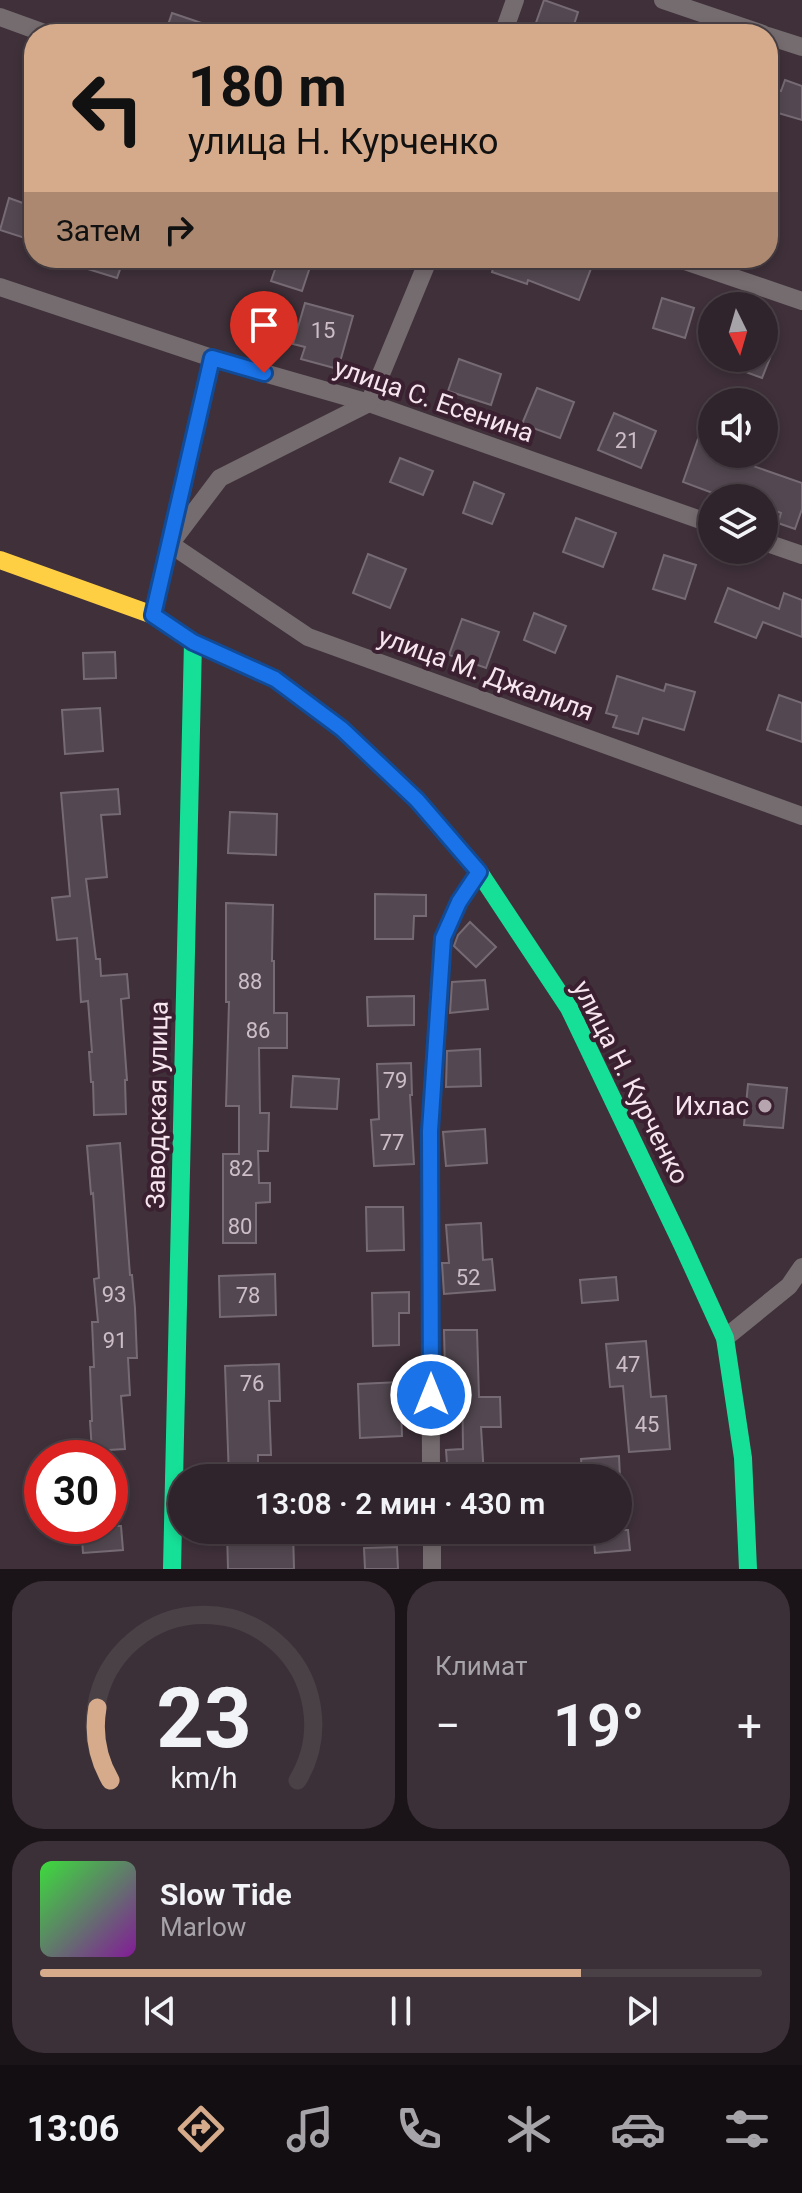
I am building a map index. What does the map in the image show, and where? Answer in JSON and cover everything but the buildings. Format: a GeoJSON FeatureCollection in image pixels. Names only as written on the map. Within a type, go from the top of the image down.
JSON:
{"type":"FeatureCollection","features":[{"type":"Feature","properties":{"kind":"main road","name":"улица Н. Курченко"},"geometry":{"type":"LineString","coordinates":[[0,560],[153,615],[193,642],[275,679],[342,729],[417,800],[479,872],[569,1008],[725,1338],[743,1458],[748,1569]]}},
{"type":"Feature","properties":{"kind":"main road","name":"Заводская улица"},"geometry":{"type":"LineString","coordinates":[[172,1569],[193,642]]}},
{"type":"Feature","properties":{"kind":"street"},"geometry":{"type":"LineString","coordinates":[[507,24],[515,0]]}},
{"type":"Feature","properties":{"kind":"street"},"geometry":{"type":"LineString","coordinates":[[663,0],[734,24]]}},
{"type":"Feature","properties":{"kind":"street"},"geometry":{"type":"LineString","coordinates":[[0,17],[24,26]]}},
{"type":"Feature","properties":{"kind":"street"},"geometry":{"type":"LineString","coordinates":[[778,39],[802,47]]}},
{"type":"Feature","properties":{"kind":"street"},"geometry":{"type":"LineString","coordinates":[[170,544],[220,478],[369,403],[425,268]]}},
{"type":"Feature","properties":{"kind":"street"},"geometry":{"type":"LineString","coordinates":[[705,268],[802,301]]}},
{"type":"Feature","properties":{"kind":"street","name":"улица С. Есенина"},"geometry":{"type":"LineString","coordinates":[[0,287],[212,358],[369,403],[698,519]]}},
{"type":"Feature","properties":{"kind":"street"},"geometry":{"type":"LineString","coordinates":[[153,615],[212,358]]}},
{"type":"Feature","properties":{"kind":"street","name":"улица М. Джалиля"},"geometry":{"type":"LineString","coordinates":[[170,544],[308,637],[802,816]]}},
{"type":"Feature","properties":{"kind":"street"},"geometry":{"type":"LineString","coordinates":[[778,547],[802,555]]}},
{"type":"Feature","properties":{"kind":"street"},"geometry":{"type":"LineString","coordinates":[[431,1464],[430,1131],[443,938],[459,902],[479,872]]}},
{"type":"Feature","properties":{"kind":"street"},"geometry":{"type":"LineString","coordinates":[[725,1338],[796,1288],[802,1267]]}},
{"type":"Feature","properties":{"kind":"street"},"geometry":{"type":"LineString","coordinates":[[432,1544],[432,1569]]}},
{"type":"Feature","properties":{"kind":"traffic: fast"},"geometry":{"type":"LineString","coordinates":[[172,1569],[193,642]]}},
{"type":"Feature","properties":{"kind":"traffic: fast"},"geometry":{"type":"LineString","coordinates":[[372,757],[417,800],[479,872],[569,1008],[683,1246],[725,1338],[743,1458],[748,1569]]}},
{"type":"Feature","properties":{"kind":"traffic: slow"},"geometry":{"type":"LineString","coordinates":[[0,560],[153,615],[193,642],[275,679],[342,729],[372,757]]}},
{"type":"Feature","properties":{"kind":"place","name":"Ихлас"},"geometry":{"type":"Point","coordinates":[765,1106]}},
{"type":"Feature","properties":{"kind":"route"},"geometry":{"type":"LineString","coordinates":[[264,373],[212,358],[153,615],[193,642],[275,679],[342,729],[417,800],[479,872],[459,902],[443,938],[430,1131],[431,1395]]}}]}
